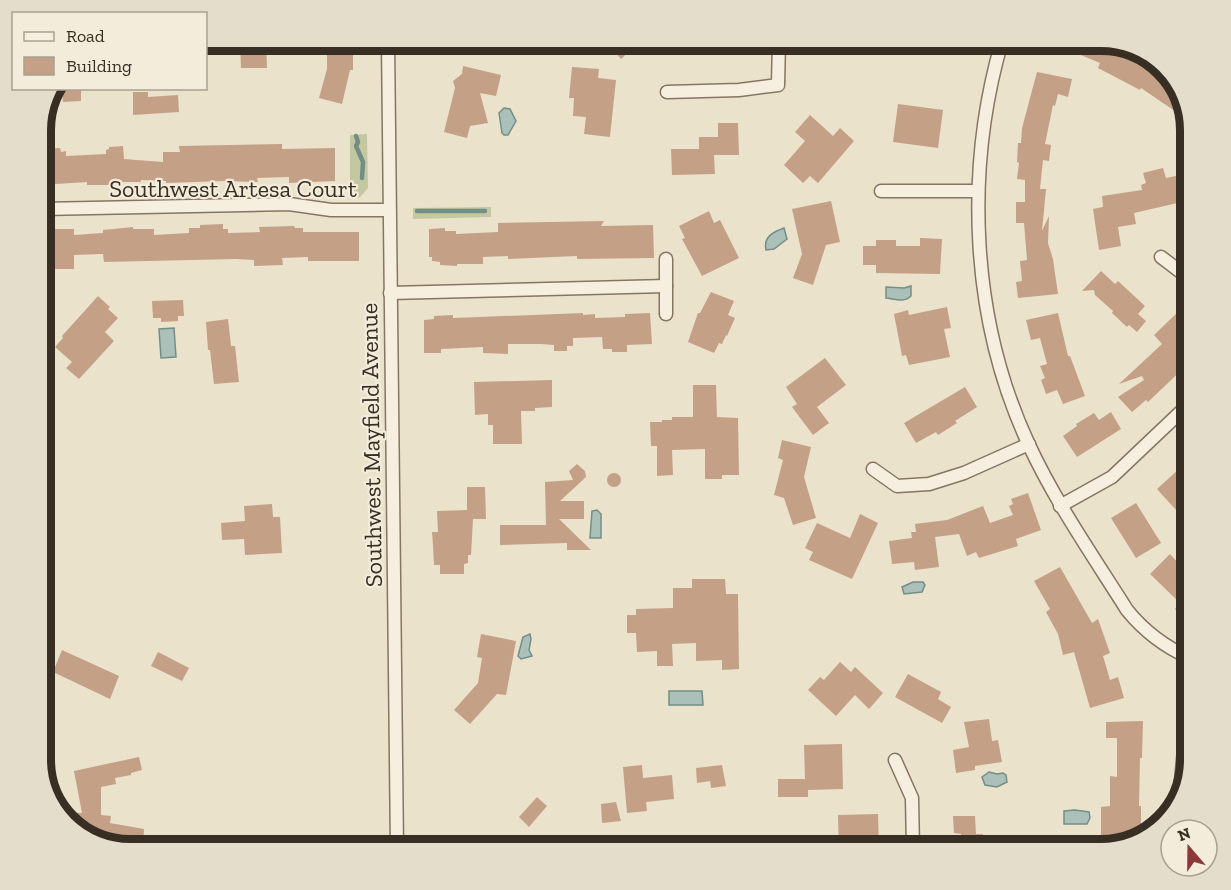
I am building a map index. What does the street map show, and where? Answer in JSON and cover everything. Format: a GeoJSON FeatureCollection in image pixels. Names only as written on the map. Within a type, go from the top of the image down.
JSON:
{"type":"FeatureCollection","features":[{"type":"Feature","properties":{"kind":"street","name":"Southwest Mayfield Avenue"},"geometry":{"type":"LineString","coordinates":[[388,51],[397,839]]}},
{"type":"Feature","properties":{"kind":"street"},"geometry":{"type":"LineString","coordinates":[[667,92],[739,90],[778,85],[779,51]]}},
{"type":"Feature","properties":{"kind":"street"},"geometry":{"type":"LineString","coordinates":[[1000,51],[985,115],[978,191],[981,260],[989,321],[1004,378],[1029,444],[1060,506],[1139,625],[1180,653]]}},
{"type":"Feature","properties":{"kind":"street"},"geometry":{"type":"LineString","coordinates":[[881,191],[978,191]]}},
{"type":"Feature","properties":{"kind":"street","name":"Southwest Artesa Court"},"geometry":{"type":"LineString","coordinates":[[51,209],[289,204],[331,210],[389,210]]}},
{"type":"Feature","properties":{"kind":"street"},"geometry":{"type":"LineString","coordinates":[[1161,257],[1180,271]]}},
{"type":"Feature","properties":{"kind":"street"},"geometry":{"type":"LineString","coordinates":[[666,259],[666,314]]}},
{"type":"Feature","properties":{"kind":"street"},"geometry":{"type":"LineString","coordinates":[[390,293],[666,286]]}},
{"type":"Feature","properties":{"kind":"street"},"geometry":{"type":"LineString","coordinates":[[1060,506],[1112,477],[1180,413]]}},
{"type":"Feature","properties":{"kind":"street"},"geometry":{"type":"LineString","coordinates":[[873,469],[897,486],[928,484],[964,473],[1029,444]]}},
{"type":"Feature","properties":{"kind":"street"},"geometry":{"type":"LineString","coordinates":[[895,760],[912,798],[913,839]]}},
{"type":"Feature","properties":{"kind":"green space"},"geometry":{"type":"Polygon","coordinates":[[[367,134],[368,188],[359,198],[350,198],[350,135],[367,134]]]}},
{"type":"Feature","properties":{"kind":"green space"},"geometry":{"type":"Polygon","coordinates":[[[491,207],[491,217],[413,219],[413,208],[491,207]]]}},
{"type":"Feature","properties":{"kind":"water"},"geometry":{"type":"Polygon","coordinates":[[[504,108],[510,109],[516,121],[508,135],[502,133],[499,113],[504,108]]]}},
{"type":"Feature","properties":{"kind":"water"},"geometry":{"type":"Polygon","coordinates":[[[784,228],[787,239],[774,249],[766,250],[767,238],[784,228]]]}},
{"type":"Feature","properties":{"kind":"water"},"geometry":{"type":"Polygon","coordinates":[[[911,286],[911,296],[908,298],[899,300],[886,298],[886,287],[911,286]]]}},
{"type":"Feature","properties":{"kind":"water"},"geometry":{"type":"Polygon","coordinates":[[[174,328],[176,357],[161,358],[159,329],[174,328]]]}},
{"type":"Feature","properties":{"kind":"water"},"geometry":{"type":"Polygon","coordinates":[[[597,510],[601,514],[601,538],[590,538],[592,511],[597,510]]]}},
{"type":"Feature","properties":{"kind":"water"},"geometry":{"type":"Polygon","coordinates":[[[913,582],[923,582],[925,585],[922,592],[904,594],[902,587],[913,582]]]}},
{"type":"Feature","properties":{"kind":"water"},"geometry":{"type":"Polygon","coordinates":[[[530,634],[529,650],[532,656],[521,659],[518,656],[523,637],[530,634]]]}},
{"type":"Feature","properties":{"kind":"water"},"geometry":{"type":"Polygon","coordinates":[[[669,691],[702,691],[703,705],[669,705],[669,691]]]}},
{"type":"Feature","properties":{"kind":"water"},"geometry":{"type":"Polygon","coordinates":[[[989,772],[1003,773],[1006,775],[1007,782],[997,787],[985,785],[982,777],[989,772]]]}},
{"type":"Feature","properties":{"kind":"water"},"geometry":{"type":"Polygon","coordinates":[[[1064,811],[1089,812],[1090,818],[1087,824],[1064,824],[1064,811]]]}},
{"type":"Feature","properties":{"kind":"building"},"geometry":{"type":"Polygon","coordinates":[[[240,51],[266,51],[267,68],[241,68],[240,51]]]}},
{"type":"Feature","properties":{"kind":"building"},"geometry":{"type":"Polygon","coordinates":[[[327,51],[353,51],[353,70],[350,70],[342,104],[319,98],[327,69],[327,51]]]}},
{"type":"Feature","properties":{"kind":"building"},"geometry":{"type":"Polygon","coordinates":[[[614,51],[630,51],[621,59],[614,51]]]}},
{"type":"Feature","properties":{"kind":"building"},"geometry":{"type":"Polygon","coordinates":[[[1071,51],[1111,52],[1136,59],[1149,67],[1167,86],[1178,113],[1141,88],[1140,90],[1098,68],[1100,63],[1071,51]]]}},
{"type":"Feature","properties":{"kind":"building"},"geometry":{"type":"Polygon","coordinates":[[[463,66],[501,75],[496,96],[480,93],[488,123],[470,126],[467,138],[444,132],[455,88],[453,81],[462,74],[463,66]]]}},
{"type":"Feature","properties":{"kind":"building"},"geometry":{"type":"Polygon","coordinates":[[[572,67],[599,69],[598,78],[616,80],[610,137],[584,134],[586,117],[573,116],[574,98],[569,98],[572,67]]]}},
{"type":"Feature","properties":{"kind":"building"},"geometry":{"type":"Polygon","coordinates":[[[1037,72],[1072,79],[1068,97],[1058,94],[1055,106],[1053,105],[1045,144],[1051,145],[1049,161],[1043,160],[1040,189],[1046,189],[1042,231],[1049,216],[1048,243],[1053,259],[1058,294],[1018,298],[1016,282],[1022,281],[1020,261],[1027,260],[1024,223],[1016,223],[1016,202],[1025,202],[1025,180],[1017,179],[1018,143],[1021,143],[1022,128],[1037,72]]]}},
{"type":"Feature","properties":{"kind":"building"},"geometry":{"type":"Polygon","coordinates":[[[62,90],[81,90],[81,101],[63,102],[62,90]]]}},
{"type":"Feature","properties":{"kind":"building"},"geometry":{"type":"Polygon","coordinates":[[[133,92],[148,92],[148,97],[178,95],[179,112],[133,115],[133,92]]]}},
{"type":"Feature","properties":{"kind":"building"},"geometry":{"type":"Polygon","coordinates":[[[898,104],[943,110],[938,148],[893,142],[898,104]]]}},
{"type":"Feature","properties":{"kind":"building"},"geometry":{"type":"Polygon","coordinates":[[[810,115],[833,136],[840,128],[854,141],[818,183],[810,176],[803,183],[784,165],[805,141],[795,132],[810,115]]]}},
{"type":"Feature","properties":{"kind":"building"},"geometry":{"type":"Polygon","coordinates":[[[718,123],[738,123],[739,155],[714,155],[715,174],[672,175],[671,149],[699,149],[699,137],[718,137],[718,123]]]}},
{"type":"Feature","properties":{"kind":"building"},"geometry":{"type":"Polygon","coordinates":[[[282,144],[282,149],[335,148],[335,181],[289,183],[289,177],[257,178],[258,182],[166,183],[166,181],[141,180],[141,182],[111,182],[111,185],[87,185],[87,182],[51,184],[51,148],[60,148],[61,152],[66,151],[66,156],[106,154],[109,147],[123,146],[124,159],[163,162],[163,152],[180,152],[179,146],[282,144]]]}},
{"type":"Feature","properties":{"kind":"building"},"geometry":{"type":"Polygon","coordinates":[[[1163,168],[1166,178],[1180,175],[1180,202],[1134,213],[1136,224],[1118,227],[1121,246],[1099,250],[1093,209],[1103,207],[1102,196],[1142,190],[1141,185],[1146,183],[1143,173],[1163,168]]]}},
{"type":"Feature","properties":{"kind":"building"},"geometry":{"type":"Polygon","coordinates":[[[831,201],[840,242],[826,245],[813,285],[793,278],[802,254],[792,209],[831,201]]]}},
{"type":"Feature","properties":{"kind":"building"},"geometry":{"type":"Polygon","coordinates":[[[709,211],[714,223],[720,220],[739,258],[702,276],[682,239],[685,238],[679,226],[709,211]]]}},
{"type":"Feature","properties":{"kind":"building"},"geometry":{"type":"Polygon","coordinates":[[[604,221],[601,226],[653,225],[654,258],[577,259],[577,256],[508,259],[508,256],[483,257],[483,264],[457,264],[457,266],[440,265],[440,262],[432,261],[432,257],[429,257],[429,229],[445,228],[445,231],[456,231],[456,234],[498,232],[498,223],[604,221]]]}},
{"type":"Feature","properties":{"kind":"building"},"geometry":{"type":"Polygon","coordinates":[[[223,224],[223,229],[228,229],[228,233],[260,232],[259,227],[294,226],[303,228],[303,232],[359,232],[359,261],[308,261],[308,257],[282,258],[283,265],[254,266],[254,260],[236,259],[104,262],[103,254],[74,255],[74,269],[51,269],[51,229],[74,229],[74,235],[103,233],[103,230],[133,227],[133,229],[154,229],[154,235],[189,233],[189,228],[200,228],[200,225],[223,224]]]}},
{"type":"Feature","properties":{"kind":"building"},"geometry":{"type":"Polygon","coordinates":[[[920,238],[942,239],[940,274],[876,273],[876,265],[863,265],[863,246],[876,246],[876,240],[896,240],[896,246],[920,246],[920,238]]]}},
{"type":"Feature","properties":{"kind":"building"},"geometry":{"type":"Polygon","coordinates":[[[1101,271],[1115,284],[1118,281],[1145,306],[1138,314],[1146,321],[1137,332],[1129,325],[1127,327],[1112,313],[1113,311],[1095,295],[1094,290],[1082,291],[1101,271]]]}},
{"type":"Feature","properties":{"kind":"building"},"geometry":{"type":"Polygon","coordinates":[[[711,292],[734,301],[728,315],[735,318],[727,336],[722,344],[719,343],[714,353],[688,342],[698,313],[711,292]]]}},
{"type":"Feature","properties":{"kind":"building"},"geometry":{"type":"Polygon","coordinates":[[[98,296],[118,318],[105,332],[114,341],[79,379],[66,368],[72,362],[55,347],[98,296]]]}},
{"type":"Feature","properties":{"kind":"building"},"geometry":{"type":"Polygon","coordinates":[[[183,300],[184,316],[178,316],[178,321],[161,322],[161,318],[153,318],[152,301],[183,300]]]}},
{"type":"Feature","properties":{"kind":"building"},"geometry":{"type":"Polygon","coordinates":[[[947,307],[951,328],[944,329],[950,357],[909,365],[906,355],[902,356],[894,314],[908,310],[909,315],[947,307]]]}},
{"type":"Feature","properties":{"kind":"building"},"geometry":{"type":"Polygon","coordinates":[[[1180,312],[1180,372],[1148,402],[1146,400],[1132,412],[1118,397],[1144,380],[1142,376],[1119,384],[1162,344],[1154,335],[1180,312]]]}},
{"type":"Feature","properties":{"kind":"building"},"geometry":{"type":"Polygon","coordinates":[[[583,313],[583,315],[595,314],[595,318],[650,313],[652,344],[627,345],[627,352],[612,352],[612,349],[603,349],[602,337],[573,338],[573,346],[567,346],[567,351],[554,351],[554,345],[508,344],[508,354],[483,353],[483,347],[441,349],[441,353],[424,353],[424,320],[434,319],[434,316],[453,315],[453,318],[583,313]]]}},
{"type":"Feature","properties":{"kind":"building"},"geometry":{"type":"Polygon","coordinates":[[[1058,313],[1068,356],[1070,356],[1085,396],[1063,404],[1057,390],[1046,394],[1041,380],[1045,378],[1040,366],[1047,364],[1040,338],[1031,340],[1026,320],[1058,313]]]}},
{"type":"Feature","properties":{"kind":"building"},"geometry":{"type":"Polygon","coordinates":[[[228,319],[231,346],[235,346],[239,382],[214,384],[206,322],[228,319]]]}},
{"type":"Feature","properties":{"kind":"building"},"geometry":{"type":"Polygon","coordinates":[[[825,358],[846,385],[817,407],[829,423],[813,435],[792,407],[797,404],[786,387],[825,358]]]}},
{"type":"Feature","properties":{"kind":"building"},"geometry":{"type":"Polygon","coordinates":[[[552,380],[552,407],[521,411],[522,444],[493,444],[493,425],[488,425],[488,414],[475,415],[474,382],[552,380]]]}},
{"type":"Feature","properties":{"kind":"building"},"geometry":{"type":"Polygon","coordinates":[[[693,385],[716,385],[717,417],[738,418],[739,475],[722,475],[722,479],[705,479],[705,449],[672,450],[673,475],[657,476],[657,446],[651,446],[650,422],[672,420],[672,417],[693,417],[693,385]]]}},
{"type":"Feature","properties":{"kind":"building"},"geometry":{"type":"Polygon","coordinates":[[[965,387],[977,407],[938,435],[936,432],[916,443],[904,423],[965,387]]]}},
{"type":"Feature","properties":{"kind":"building"},"geometry":{"type":"Polygon","coordinates":[[[1111,412],[1121,429],[1077,457],[1063,436],[1077,426],[1076,424],[1094,413],[1099,420],[1111,412]]]}},
{"type":"Feature","properties":{"kind":"building"},"geometry":{"type":"Polygon","coordinates":[[[782,440],[811,447],[804,477],[816,518],[793,525],[784,498],[774,495],[783,460],[778,458],[782,440]]]}},
{"type":"Feature","properties":{"kind":"building"},"geometry":{"type":"Polygon","coordinates":[[[1180,462],[1180,506],[1176,510],[1157,489],[1179,469],[1176,466],[1180,462]]]}},
{"type":"Feature","properties":{"kind":"building"},"geometry":{"type":"Polygon","coordinates":[[[577,464],[585,471],[586,477],[560,501],[584,501],[584,519],[559,519],[591,550],[567,550],[567,543],[500,545],[500,525],[546,525],[545,482],[573,480],[569,471],[577,464]]]}},
{"type":"Feature","properties":{"kind":"building"},"geometry":{"type":"Polygon","coordinates":[[[611,473],[617,473],[621,480],[617,487],[611,487],[607,483],[607,477],[611,473]]]}},
{"type":"Feature","properties":{"kind":"building"},"geometry":{"type":"Polygon","coordinates":[[[467,487],[485,487],[486,519],[473,519],[471,555],[468,555],[468,563],[464,564],[464,574],[440,574],[440,565],[434,565],[432,532],[438,532],[437,511],[467,510],[467,487]]]}},
{"type":"Feature","properties":{"kind":"building"},"geometry":{"type":"Polygon","coordinates":[[[1028,493],[1041,530],[1016,539],[1018,546],[979,558],[976,552],[967,556],[959,534],[935,537],[939,567],[915,570],[914,562],[892,564],[889,541],[912,538],[911,532],[916,532],[915,524],[947,520],[983,506],[990,523],[1013,515],[1009,506],[1013,504],[1011,499],[1028,493]]]}},
{"type":"Feature","properties":{"kind":"building"},"geometry":{"type":"Polygon","coordinates":[[[1136,503],[1161,543],[1136,558],[1111,518],[1136,503]]]}},
{"type":"Feature","properties":{"kind":"building"},"geometry":{"type":"Polygon","coordinates":[[[272,504],[273,517],[280,517],[282,553],[245,555],[244,539],[222,540],[221,523],[245,521],[244,506],[272,504]]]}},
{"type":"Feature","properties":{"kind":"building"},"geometry":{"type":"Polygon","coordinates":[[[860,514],[878,523],[852,579],[809,560],[813,552],[805,548],[817,523],[850,538],[860,514]]]}},
{"type":"Feature","properties":{"kind":"building"},"geometry":{"type":"Polygon","coordinates":[[[1170,554],[1180,565],[1180,603],[1150,574],[1170,554]]]}},
{"type":"Feature","properties":{"kind":"building"},"geometry":{"type":"Polygon","coordinates":[[[1060,567],[1092,623],[1098,619],[1110,653],[1103,656],[1110,680],[1118,677],[1124,698],[1090,708],[1074,652],[1063,655],[1058,634],[1046,612],[1050,609],[1034,581],[1060,567]]]}},
{"type":"Feature","properties":{"kind":"building"},"geometry":{"type":"Polygon","coordinates":[[[692,579],[725,579],[726,594],[738,594],[739,669],[722,670],[722,660],[696,661],[696,643],[672,644],[673,666],[657,666],[657,651],[637,652],[636,633],[627,633],[627,615],[636,615],[636,609],[673,608],[673,588],[692,588],[692,579]]]}},
{"type":"Feature","properties":{"kind":"building"},"geometry":{"type":"Polygon","coordinates":[[[1180,603],[1180,614],[1175,609],[1180,603]]]}},
{"type":"Feature","properties":{"kind":"building"},"geometry":{"type":"Polygon","coordinates":[[[481,634],[516,641],[506,695],[497,694],[470,724],[454,710],[478,683],[482,658],[477,657],[481,634]]]}},
{"type":"Feature","properties":{"kind":"building"},"geometry":{"type":"Polygon","coordinates":[[[62,650],[119,676],[110,699],[53,672],[62,650]]]}},
{"type":"Feature","properties":{"kind":"building"},"geometry":{"type":"Polygon","coordinates":[[[158,652],[189,668],[182,681],[151,666],[158,652]]]}},
{"type":"Feature","properties":{"kind":"building"},"geometry":{"type":"Polygon","coordinates":[[[840,662],[851,672],[855,667],[883,693],[869,709],[855,695],[836,716],[808,690],[820,677],[824,680],[840,662]]]}},
{"type":"Feature","properties":{"kind":"building"},"geometry":{"type":"Polygon","coordinates":[[[908,674],[941,692],[938,699],[951,707],[942,723],[895,697],[908,674]]]}},
{"type":"Feature","properties":{"kind":"building"},"geometry":{"type":"Polygon","coordinates":[[[989,719],[992,741],[998,740],[1002,762],[975,766],[975,770],[956,773],[953,750],[969,747],[964,722],[989,719]]]}},
{"type":"Feature","properties":{"kind":"building"},"geometry":{"type":"Polygon","coordinates":[[[1143,721],[1139,806],[1141,806],[1141,828],[1122,836],[1101,839],[1101,807],[1110,806],[1110,776],[1117,777],[1117,738],[1106,738],[1106,722],[1143,721]]]}},
{"type":"Feature","properties":{"kind":"building"},"geometry":{"type":"Polygon","coordinates":[[[842,744],[843,789],[808,790],[808,797],[778,797],[778,779],[805,779],[804,745],[842,744]]]}},
{"type":"Feature","properties":{"kind":"building"},"geometry":{"type":"Polygon","coordinates":[[[139,757],[142,770],[115,778],[116,784],[101,787],[101,815],[111,816],[110,823],[144,829],[143,839],[104,835],[82,823],[72,813],[82,813],[74,771],[139,757]]]}},
{"type":"Feature","properties":{"kind":"building"},"geometry":{"type":"Polygon","coordinates":[[[642,765],[643,778],[672,775],[674,799],[646,802],[647,811],[627,813],[623,767],[642,765]]]}},
{"type":"Feature","properties":{"kind":"building"},"geometry":{"type":"Polygon","coordinates":[[[722,765],[726,786],[711,788],[710,781],[697,783],[696,768],[722,765]]]}},
{"type":"Feature","properties":{"kind":"building"},"geometry":{"type":"Polygon","coordinates":[[[537,797],[547,806],[529,827],[519,817],[537,797]]]}},
{"type":"Feature","properties":{"kind":"building"},"geometry":{"type":"Polygon","coordinates":[[[616,802],[621,821],[602,823],[601,804],[616,802]]]}},
{"type":"Feature","properties":{"kind":"building"},"geometry":{"type":"Polygon","coordinates":[[[878,814],[879,839],[839,839],[838,815],[878,814]]]}},
{"type":"Feature","properties":{"kind":"building"},"geometry":{"type":"Polygon","coordinates":[[[953,816],[975,816],[976,834],[983,834],[983,839],[961,839],[961,834],[954,833],[953,816]]]}},
{"type":"Feature","properties":{"kind":"waterway"},"geometry":{"type":"LineString","coordinates":[[356,136],[358,142],[356,146],[363,162],[362,178]]}},
{"type":"Feature","properties":{"kind":"waterway"},"geometry":{"type":"LineString","coordinates":[[417,211],[485,211]]}}]}
